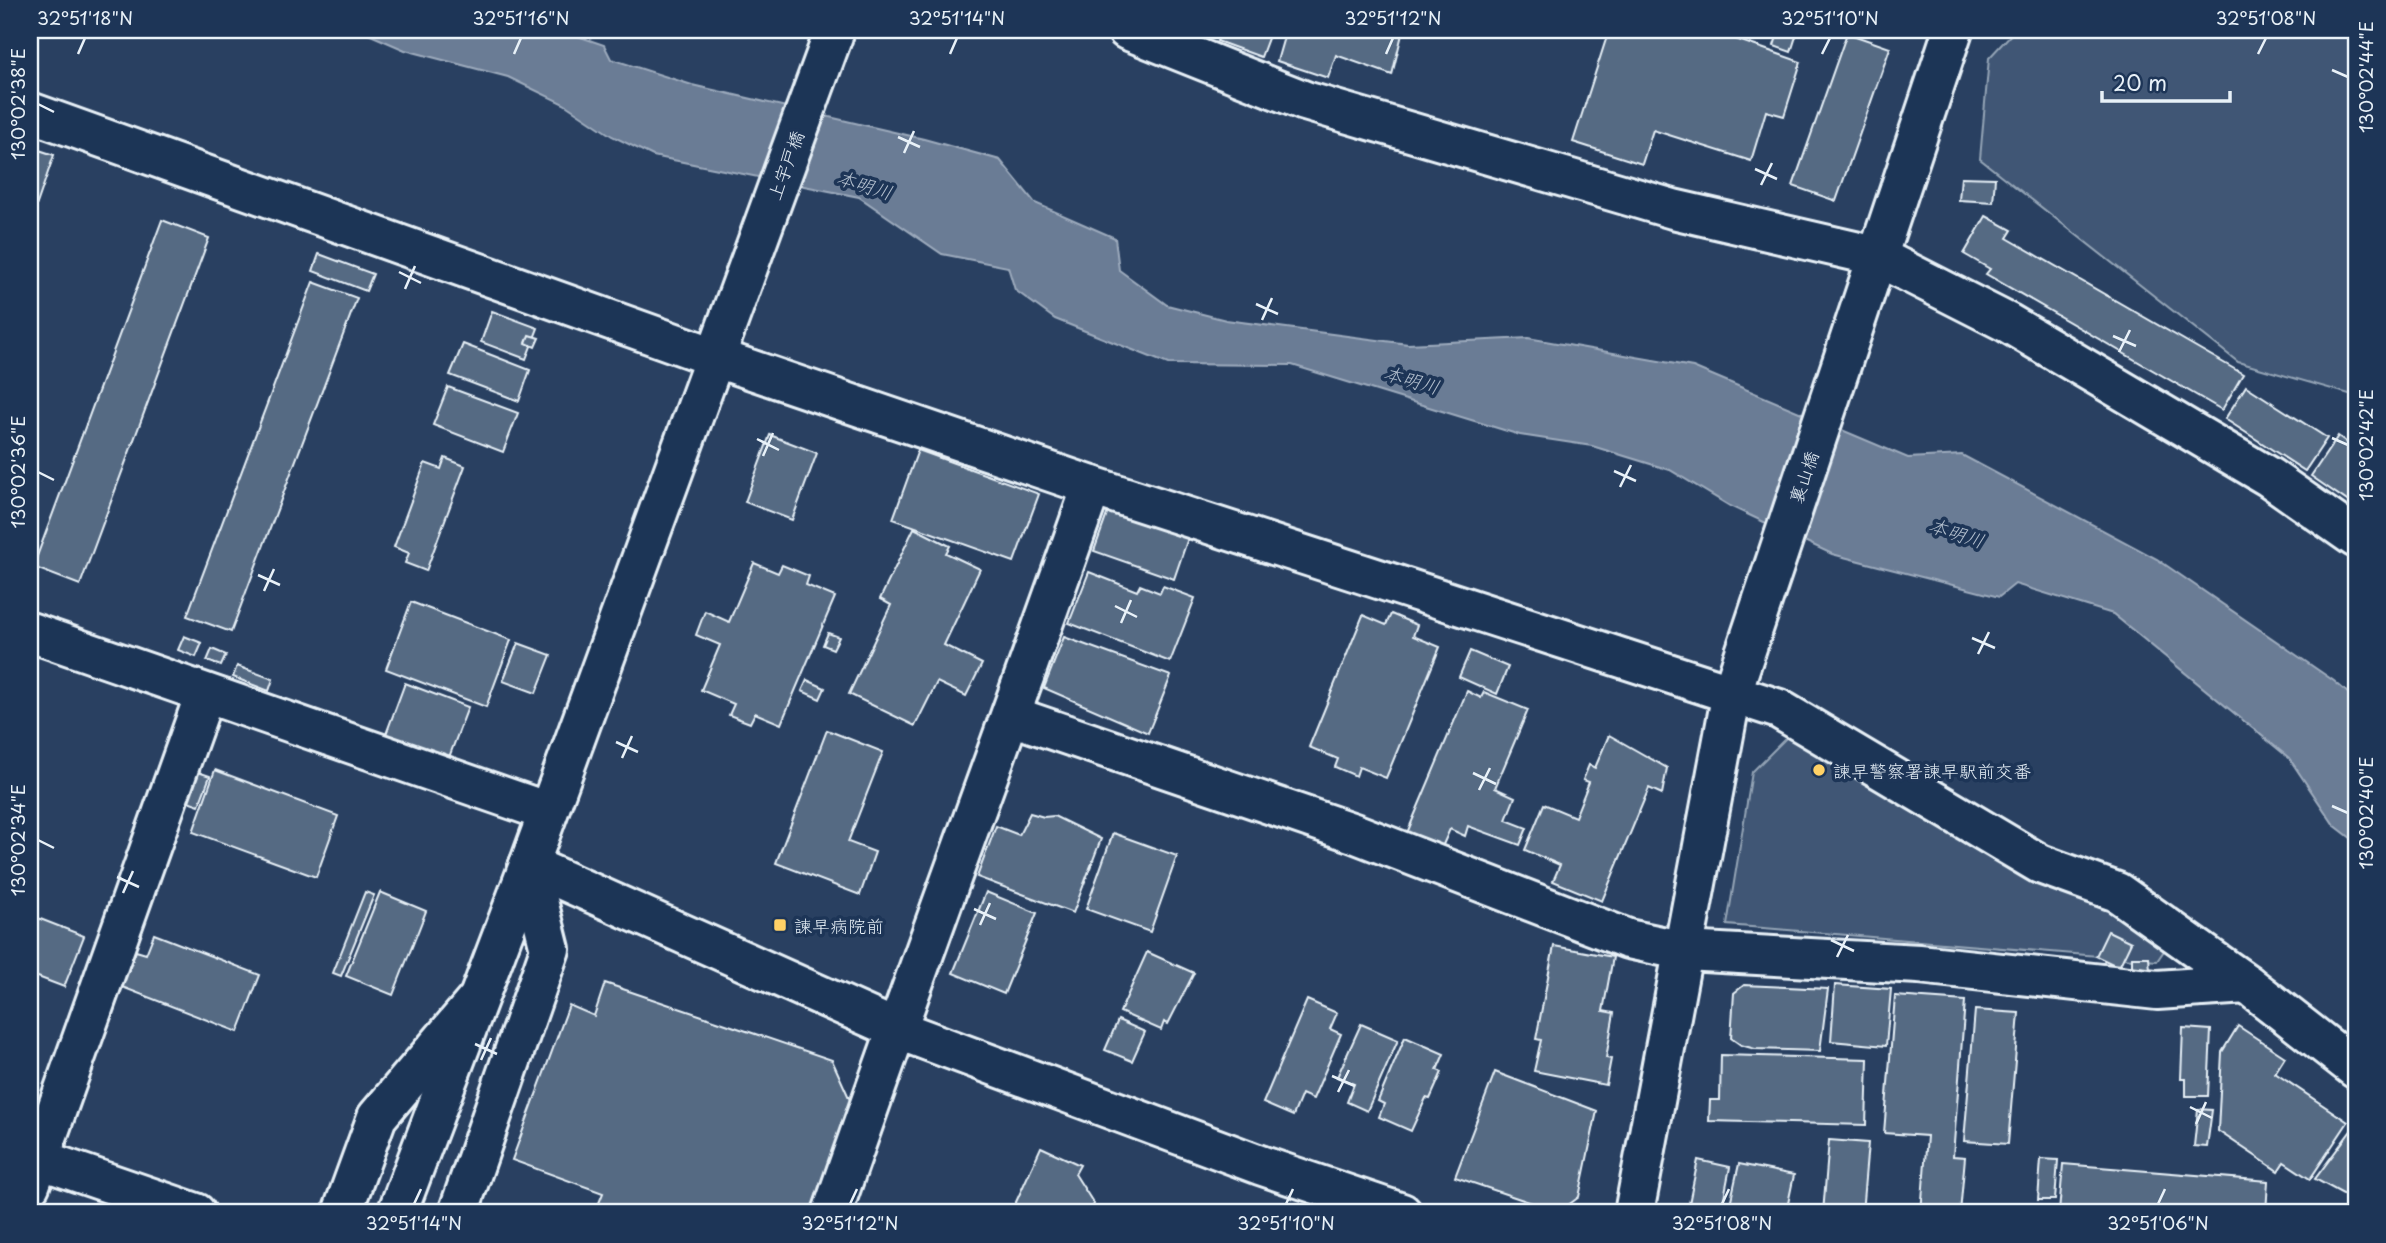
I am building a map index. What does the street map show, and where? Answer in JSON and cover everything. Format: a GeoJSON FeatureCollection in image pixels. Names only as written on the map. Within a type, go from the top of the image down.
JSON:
{"type":"FeatureCollection","features":[{"type":"Feature","properties":{"kind":"street","name":"上宇戸橋"},"geometry":{"type":"LineString","coordinates":[[397,1213],[480,998],[835,30]]}},
{"type":"Feature","properties":{"kind":"street"},"geometry":{"type":"LineString","coordinates":[[1127,30],[1305,101],[1674,209],[1871,272],[2008,323],[2269,477],[2356,538]]}},
{"type":"Feature","properties":{"kind":"street","name":"裏山橋"},"geometry":{"type":"LineString","coordinates":[[1634,1213],[1736,679],[1953,30]]}},
{"type":"Feature","properties":{"kind":"street"},"geometry":{"type":"LineString","coordinates":[[30,112],[714,358],[1092,486],[1736,679],[1779,709],[2040,863],[2117,892],[2247,984],[2356,1069]]}},
{"type":"Feature","properties":{"kind":"street"},"geometry":{"type":"LineString","coordinates":[[832,1213],[896,1029],[1012,716],[1092,486]]}},
{"type":"Feature","properties":{"kind":"street"},"geometry":{"type":"LineString","coordinates":[[30,632],[548,812]]}},
{"type":"Feature","properties":{"kind":"street"},"geometry":{"type":"LineString","coordinates":[[196,1213],[34,1172],[205,694]]}},
{"type":"Feature","properties":{"kind":"street"},"geometry":{"type":"LineString","coordinates":[[1012,716],[1354,833],[1628,939],[1685,951],[1919,964],[2157,990],[2247,984]]}},
{"type":"Feature","properties":{"kind":"street"},"geometry":{"type":"LineString","coordinates":[[529,865],[896,1029],[1247,1161],[1402,1213]]}},
{"type":"Feature","properties":{"kind":"street"},"geometry":{"type":"LineString","coordinates":[[458,1213],[550,949],[529,865]]}},
{"type":"Feature","properties":{"kind":"street"},"geometry":{"type":"LineString","coordinates":[[342,1213],[377,1117],[480,998]]}},
{"type":"Feature","properties":{"kind":"shaded area"},"geometry":{"type":"Polygon","coordinates":[[[2015,30],[2356,30],[2356,396],[2238,362],[1980,159],[1989,58],[2015,30]]]}},
{"type":"Feature","properties":{"kind":"shaded area"},"geometry":{"type":"Polygon","coordinates":[[[1793,731],[2176,933],[2157,961],[1727,925],[1752,772],[1793,731]]]}},
{"type":"Feature","properties":{"kind":"water","name":"本明川"},"geometry":{"type":"Polygon","coordinates":[[[359,30],[560,30],[604,45],[611,59],[692,85],[924,139],[1000,160],[1035,203],[1115,238],[1119,270],[1167,305],[1226,320],[1408,344],[1528,338],[1693,367],[1908,458],[1962,455],[2157,559],[2334,681],[2356,700],[2356,842],[2334,825],[2289,758],[2113,614],[2015,584],[1999,597],[1832,554],[1730,506],[1670,470],[1592,446],[1520,435],[1292,365],[1168,364],[1055,319],[1015,290],[1008,267],[942,254],[859,197],[653,156],[612,136],[564,104],[508,77],[405,50],[359,30]]]}},
{"type":"Feature","properties":{"kind":"building"},"geometry":{"type":"Polygon","coordinates":[[[1222,30],[1271,30],[1261,57],[1217,41],[1222,30]]]}},
{"type":"Feature","properties":{"kind":"building"},"geometry":{"type":"Polygon","coordinates":[[[1286,30],[1403,30],[1392,75],[1336,55],[1328,78],[1277,61],[1286,30]]]}},
{"type":"Feature","properties":{"kind":"building"},"geometry":{"type":"Polygon","coordinates":[[[1609,30],[1710,30],[1801,62],[1784,116],[1766,111],[1751,161],[1653,130],[1642,164],[1573,142],[1609,30]]]}},
{"type":"Feature","properties":{"kind":"building"},"geometry":{"type":"Polygon","coordinates":[[[1779,30],[1798,30],[1791,52],[1774,46],[1779,30]]]}},
{"type":"Feature","properties":{"kind":"building"},"geometry":{"type":"Polygon","coordinates":[[[1847,33],[1890,48],[1836,201],[1793,186],[1847,33]]]}},
{"type":"Feature","properties":{"kind":"building"},"geometry":{"type":"Polygon","coordinates":[[[30,147],[54,155],[30,224],[30,147]]]}},
{"type":"Feature","properties":{"kind":"building"},"geometry":{"type":"Polygon","coordinates":[[[1961,177],[1995,178],[1993,202],[1959,200],[1961,177]]]}},
{"type":"Feature","properties":{"kind":"building"},"geometry":{"type":"Polygon","coordinates":[[[1986,216],[2012,230],[2007,238],[2243,374],[2222,410],[1986,274],[1990,269],[1964,254],[1986,216]]]}},
{"type":"Feature","properties":{"kind":"building"},"geometry":{"type":"Polygon","coordinates":[[[162,220],[209,238],[80,585],[33,567],[162,220]]]}},
{"type":"Feature","properties":{"kind":"building"},"geometry":{"type":"Polygon","coordinates":[[[319,254],[373,274],[366,291],[313,271],[319,254]]]}},
{"type":"Feature","properties":{"kind":"building"},"geometry":{"type":"Polygon","coordinates":[[[313,282],[357,298],[231,632],[187,616],[313,282]]]}},
{"type":"Feature","properties":{"kind":"building"},"geometry":{"type":"Polygon","coordinates":[[[492,311],[538,328],[526,359],[481,342],[492,311]]]}},
{"type":"Feature","properties":{"kind":"building"},"geometry":{"type":"Polygon","coordinates":[[[529,335],[539,338],[535,347],[526,343],[529,335]]]}},
{"type":"Feature","properties":{"kind":"building"},"geometry":{"type":"Polygon","coordinates":[[[463,344],[530,370],[519,401],[450,375],[463,344]]]}},
{"type":"Feature","properties":{"kind":"building"},"geometry":{"type":"Polygon","coordinates":[[[2246,386],[2327,438],[2305,471],[2225,419],[2246,386]]]}},
{"type":"Feature","properties":{"kind":"building"},"geometry":{"type":"Polygon","coordinates":[[[448,387],[518,413],[503,452],[433,425],[448,387]]]}},
{"type":"Feature","properties":{"kind":"building"},"geometry":{"type":"Polygon","coordinates":[[[770,435],[817,453],[792,520],[745,502],[770,435]]]}},
{"type":"Feature","properties":{"kind":"building"},"geometry":{"type":"Polygon","coordinates":[[[2338,436],[2356,449],[2356,507],[2311,476],[2338,436]]]}},
{"type":"Feature","properties":{"kind":"building"},"geometry":{"type":"Polygon","coordinates":[[[918,450],[1039,494],[1014,562],[893,519],[918,450]]]}},
{"type":"Feature","properties":{"kind":"building"},"geometry":{"type":"Polygon","coordinates":[[[445,458],[465,466],[426,571],[405,563],[409,553],[394,547],[425,463],[441,469],[445,458]]]}},
{"type":"Feature","properties":{"kind":"building"},"geometry":{"type":"Polygon","coordinates":[[[1109,509],[1188,538],[1174,579],[1094,551],[1109,509]]]}},
{"type":"Feature","properties":{"kind":"building"},"geometry":{"type":"Polygon","coordinates":[[[914,528],[950,546],[946,553],[980,569],[944,645],[982,664],[966,696],[937,682],[915,726],[849,694],[891,605],[880,599],[914,528]]]}},
{"type":"Feature","properties":{"kind":"building"},"geometry":{"type":"Polygon","coordinates":[[[754,563],[778,573],[782,565],[809,576],[806,585],[835,597],[781,724],[755,713],[750,723],[729,715],[734,704],[701,690],[720,645],[696,635],[705,611],[729,622],[754,563]]]}},
{"type":"Feature","properties":{"kind":"building"},"geometry":{"type":"Polygon","coordinates":[[[1089,572],[1137,591],[1140,585],[1160,593],[1163,586],[1195,598],[1170,662],[1069,623],[1089,572]]]}},
{"type":"Feature","properties":{"kind":"building"},"geometry":{"type":"Polygon","coordinates":[[[411,602],[511,640],[486,707],[386,669],[411,602]]]}},
{"type":"Feature","properties":{"kind":"building"},"geometry":{"type":"Polygon","coordinates":[[[1391,614],[1417,625],[1413,636],[1440,647],[1386,778],[1359,767],[1356,776],[1335,767],[1338,759],[1309,747],[1363,615],[1386,625],[1391,614]]]}},
{"type":"Feature","properties":{"kind":"building"},"geometry":{"type":"Polygon","coordinates":[[[828,633],[839,637],[833,649],[823,645],[828,633]]]}},
{"type":"Feature","properties":{"kind":"building"},"geometry":{"type":"Polygon","coordinates":[[[184,636],[202,643],[196,657],[178,650],[184,636]]]}},
{"type":"Feature","properties":{"kind":"building"},"geometry":{"type":"Polygon","coordinates":[[[1064,637],[1171,676],[1148,733],[1044,688],[1064,637]]]}},
{"type":"Feature","properties":{"kind":"building"},"geometry":{"type":"Polygon","coordinates":[[[518,643],[551,655],[536,693],[503,681],[518,643]]]}},
{"type":"Feature","properties":{"kind":"building"},"geometry":{"type":"Polygon","coordinates":[[[212,649],[226,655],[221,666],[207,661],[212,649]]]}},
{"type":"Feature","properties":{"kind":"building"},"geometry":{"type":"Polygon","coordinates":[[[1470,651],[1508,667],[1497,694],[1459,677],[1470,651]]]}},
{"type":"Feature","properties":{"kind":"building"},"geometry":{"type":"Polygon","coordinates":[[[237,666],[273,679],[269,691],[233,677],[237,666]]]}},
{"type":"Feature","properties":{"kind":"building"},"geometry":{"type":"Polygon","coordinates":[[[807,680],[825,688],[820,699],[802,691],[807,680]]]}},
{"type":"Feature","properties":{"kind":"building"},"geometry":{"type":"Polygon","coordinates":[[[405,683],[468,707],[448,760],[385,737],[405,683]]]}},
{"type":"Feature","properties":{"kind":"building"},"geometry":{"type":"Polygon","coordinates":[[[1467,691],[1481,698],[1484,692],[1528,710],[1495,788],[1515,797],[1506,820],[1527,828],[1520,845],[1468,826],[1465,836],[1450,829],[1442,847],[1407,833],[1467,691]]]}},
{"type":"Feature","properties":{"kind":"building"},"geometry":{"type":"Polygon","coordinates":[[[827,730],[883,752],[848,842],[875,852],[860,895],[776,863],[827,730]]]}},
{"type":"Feature","properties":{"kind":"building"},"geometry":{"type":"Polygon","coordinates":[[[1609,735],[1667,768],[1662,794],[1649,788],[1602,901],[1553,881],[1560,865],[1525,850],[1544,804],[1575,817],[1589,782],[1583,780],[1589,765],[1595,768],[1609,735]]]}},
{"type":"Feature","properties":{"kind":"building"},"geometry":{"type":"Polygon","coordinates":[[[215,770],[338,816],[316,877],[193,832],[215,770]]]}},
{"type":"Feature","properties":{"kind":"building"},"geometry":{"type":"Polygon","coordinates":[[[195,771],[210,776],[199,805],[185,800],[195,771]]]}},
{"type":"Feature","properties":{"kind":"building"},"geometry":{"type":"Polygon","coordinates":[[[1030,813],[1044,817],[1054,816],[1101,839],[1073,913],[977,877],[996,826],[1019,835],[1030,813]]]}},
{"type":"Feature","properties":{"kind":"building"},"geometry":{"type":"Polygon","coordinates":[[[1113,833],[1177,856],[1150,932],[1086,909],[1113,833]]]}},
{"type":"Feature","properties":{"kind":"building"},"geometry":{"type":"Polygon","coordinates":[[[365,892],[374,895],[341,976],[333,973],[365,892]]]}},
{"type":"Feature","properties":{"kind":"building"},"geometry":{"type":"Polygon","coordinates":[[[380,892],[426,911],[393,995],[346,976],[380,892]]]}},
{"type":"Feature","properties":{"kind":"building"},"geometry":{"type":"Polygon","coordinates":[[[986,892],[1037,913],[1004,994],[953,973],[986,892]]]}},
{"type":"Feature","properties":{"kind":"building"},"geometry":{"type":"Polygon","coordinates":[[[30,915],[84,936],[64,987],[30,974],[30,915]]]}},
{"type":"Feature","properties":{"kind":"building"},"geometry":{"type":"Polygon","coordinates":[[[2108,931],[2131,942],[2119,967],[2096,956],[2108,931]]]}},
{"type":"Feature","properties":{"kind":"building"},"geometry":{"type":"Polygon","coordinates":[[[154,934],[260,975],[238,1032],[122,987],[136,951],[146,954],[154,934]]]}},
{"type":"Feature","properties":{"kind":"building"},"geometry":{"type":"Polygon","coordinates":[[[1554,946],[1613,957],[1603,1011],[1614,1013],[1606,1058],[1611,1059],[1606,1085],[1534,1071],[1541,1040],[1536,1039],[1554,946]]]}},
{"type":"Feature","properties":{"kind":"building"},"geometry":{"type":"Polygon","coordinates":[[[1147,952],[1194,973],[1168,1024],[1164,1022],[1161,1030],[1120,1012],[1147,952]]]}},
{"type":"Feature","properties":{"kind":"building"},"geometry":{"type":"Polygon","coordinates":[[[2132,957],[2149,957],[2150,971],[2132,971],[2132,957]]]}},
{"type":"Feature","properties":{"kind":"building"},"geometry":{"type":"Polygon","coordinates":[[[605,983],[832,1060],[851,1102],[810,1213],[595,1213],[603,1193],[512,1160],[569,1005],[594,1016],[605,983]]]}},
{"type":"Feature","properties":{"kind":"building"},"geometry":{"type":"Polygon","coordinates":[[[1744,985],[1828,989],[1820,1051],[1755,1049],[1741,1045],[1731,1038],[1734,993],[1744,985]]]}},
{"type":"Feature","properties":{"kind":"building"},"geometry":{"type":"Polygon","coordinates":[[[1835,985],[1891,989],[1886,1046],[1831,1041],[1835,985]]]}},
{"type":"Feature","properties":{"kind":"building"},"geometry":{"type":"Polygon","coordinates":[[[1895,996],[1965,1001],[1953,1156],[1965,1157],[1960,1213],[1921,1213],[1927,1136],[1884,1133],[1895,996]]]}},
{"type":"Feature","properties":{"kind":"building"},"geometry":{"type":"Polygon","coordinates":[[[1307,1000],[1337,1013],[1330,1029],[1341,1034],[1313,1099],[1302,1094],[1293,1116],[1263,1103],[1307,1000]]]}},
{"type":"Feature","properties":{"kind":"building"},"geometry":{"type":"Polygon","coordinates":[[[1975,1010],[2019,1013],[2008,1144],[1964,1141],[1975,1010]]]}},
{"type":"Feature","properties":{"kind":"building"},"geometry":{"type":"Polygon","coordinates":[[[1118,1020],[1145,1032],[1132,1061],[1105,1050],[1118,1020]]]}},
{"type":"Feature","properties":{"kind":"building"},"geometry":{"type":"Polygon","coordinates":[[[1361,1024],[1398,1040],[1367,1111],[1347,1102],[1354,1084],[1337,1077],[1361,1024]]]}},
{"type":"Feature","properties":{"kind":"building"},"geometry":{"type":"Polygon","coordinates":[[[2238,1026],[2285,1057],[2275,1073],[2348,1122],[2310,1179],[2284,1162],[2278,1171],[2218,1131],[2222,1052],[2238,1026]]]}},
{"type":"Feature","properties":{"kind":"building"},"geometry":{"type":"Polygon","coordinates":[[[2183,1028],[2211,1030],[2208,1096],[2186,1096],[2186,1079],[2181,1079],[2183,1028]]]}},
{"type":"Feature","properties":{"kind":"building"},"geometry":{"type":"Polygon","coordinates":[[[1405,1037],[1444,1054],[1437,1070],[1442,1072],[1411,1131],[1379,1117],[1384,1104],[1378,1101],[1405,1037]]]}},
{"type":"Feature","properties":{"kind":"building"},"geometry":{"type":"Polygon","coordinates":[[[1721,1055],[1868,1059],[1866,1125],[1709,1121],[1710,1100],[1720,1100],[1721,1055]]]}},
{"type":"Feature","properties":{"kind":"building"},"geometry":{"type":"Polygon","coordinates":[[[1495,1072],[1597,1111],[1579,1197],[1559,1212],[1455,1177],[1495,1072]]]}},
{"type":"Feature","properties":{"kind":"building"},"geometry":{"type":"Polygon","coordinates":[[[2198,1109],[2212,1110],[2207,1147],[2194,1146],[2198,1109]]]}},
{"type":"Feature","properties":{"kind":"building"},"geometry":{"type":"Polygon","coordinates":[[[2356,1124],[2356,1201],[2315,1179],[2356,1124]]]}},
{"type":"Feature","properties":{"kind":"building"},"geometry":{"type":"Polygon","coordinates":[[[1829,1140],[1868,1143],[1862,1213],[1823,1213],[1829,1140]]]}},
{"type":"Feature","properties":{"kind":"building"},"geometry":{"type":"Polygon","coordinates":[[[1041,1147],[1080,1165],[1075,1174],[1094,1204],[1090,1213],[1011,1213],[1041,1147]]]}},
{"type":"Feature","properties":{"kind":"building"},"geometry":{"type":"Polygon","coordinates":[[[2041,1159],[2058,1160],[2055,1200],[2038,1200],[2041,1159]]]}},
{"type":"Feature","properties":{"kind":"building"},"geometry":{"type":"Polygon","coordinates":[[[1698,1160],[1730,1167],[1721,1213],[1687,1213],[1698,1160]]]}},
{"type":"Feature","properties":{"kind":"building"},"geometry":{"type":"Polygon","coordinates":[[[1739,1164],[1794,1175],[1786,1213],[1728,1213],[1739,1164]]]}},
{"type":"Feature","properties":{"kind":"building"},"geometry":{"type":"Polygon","coordinates":[[[2063,1164],[2268,1181],[2266,1213],[2059,1213],[2063,1164]]]}},
{"type":"Feature","properties":{"kind":"place","name":"諫早警察署諫早駅前交番"},"geometry":{"type":"Point","coordinates":[1819,770]}},
{"type":"Feature","properties":{"kind":"place","name":"諫早病院前"},"geometry":{"type":"Point","coordinates":[780,925]}}]}
